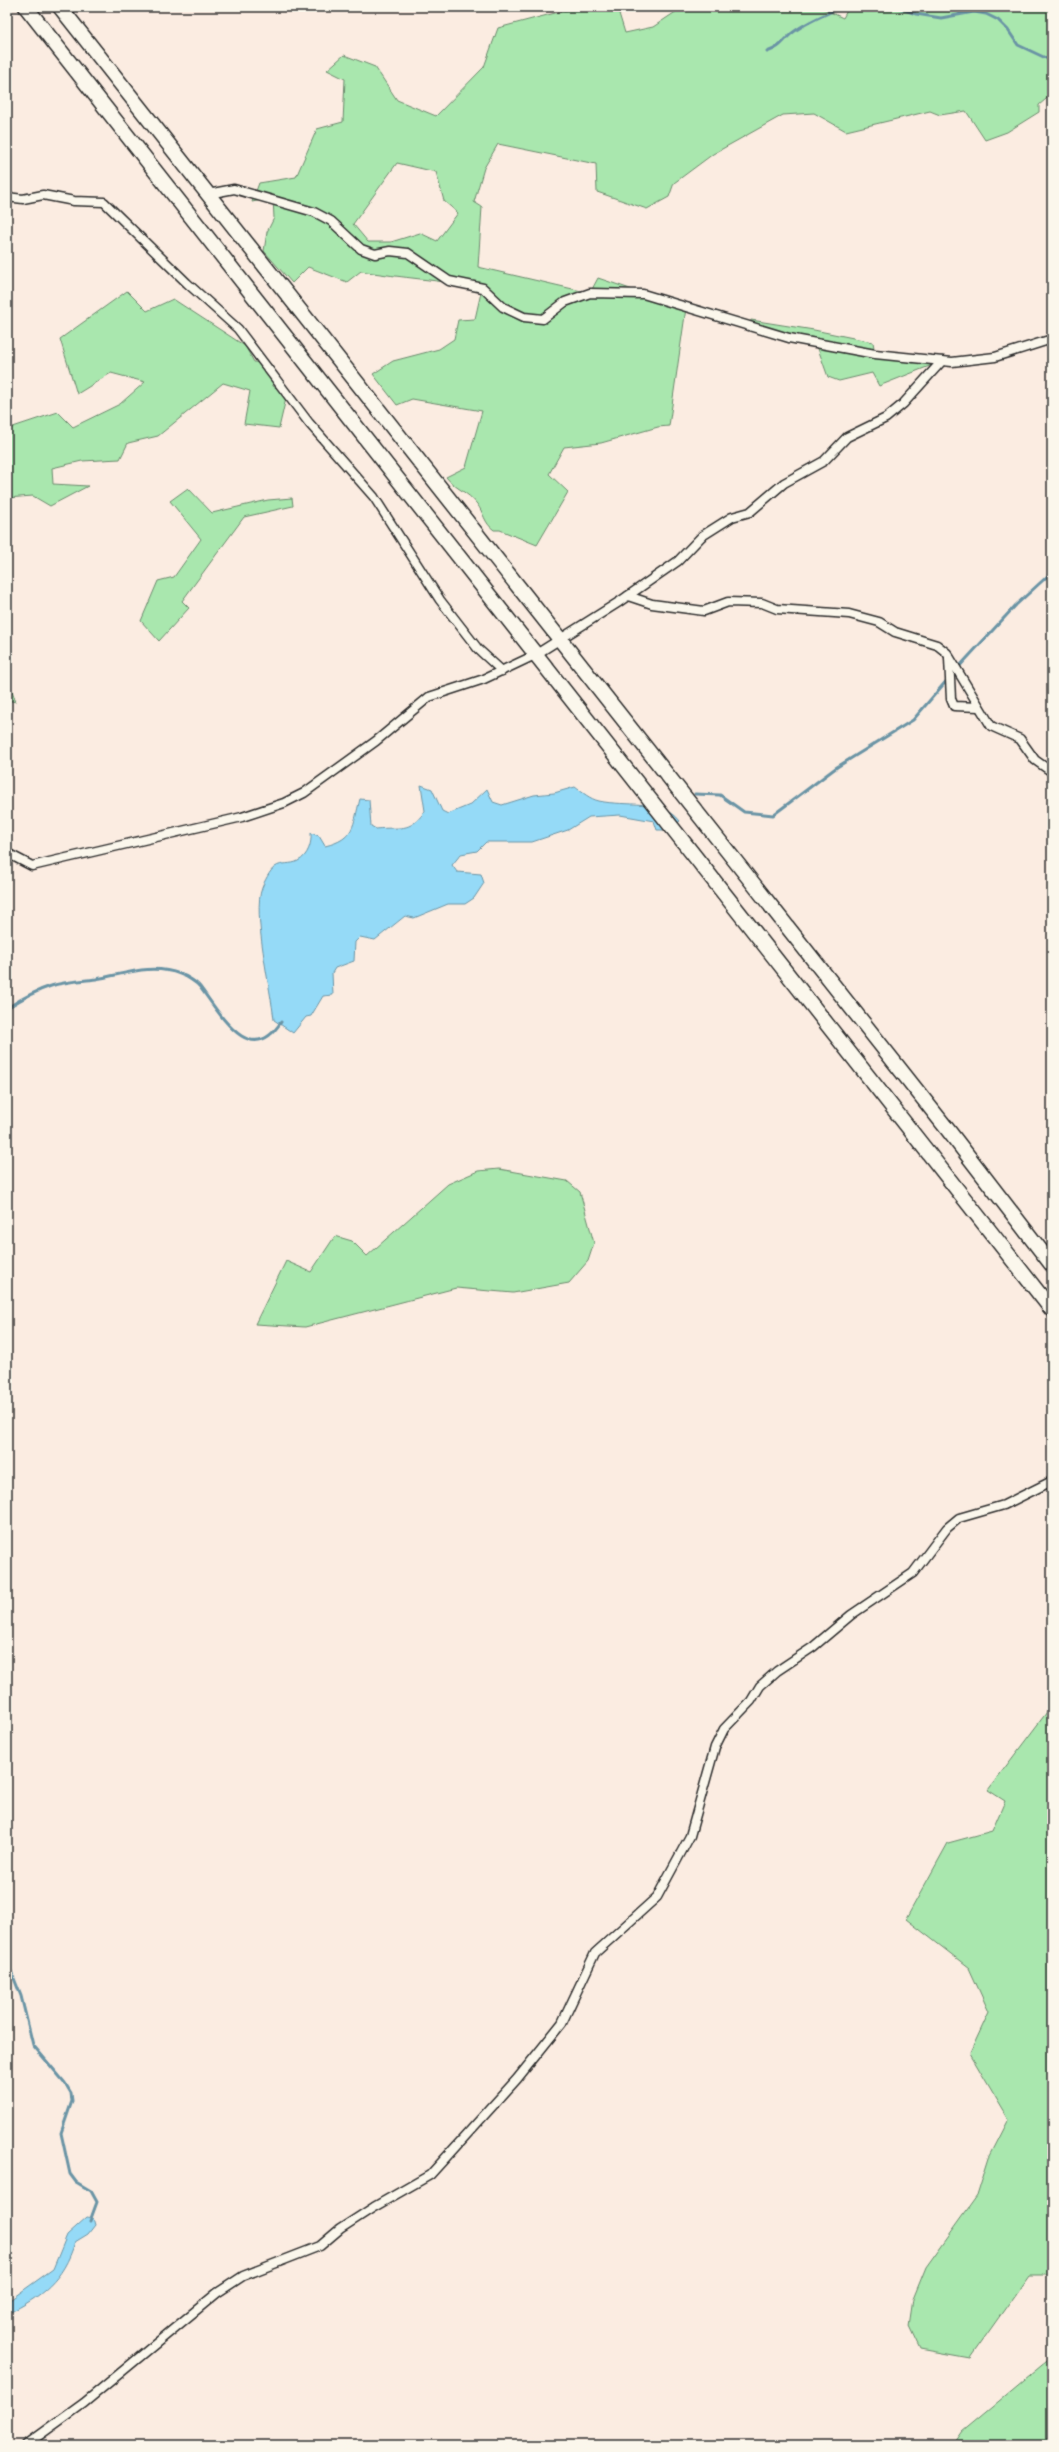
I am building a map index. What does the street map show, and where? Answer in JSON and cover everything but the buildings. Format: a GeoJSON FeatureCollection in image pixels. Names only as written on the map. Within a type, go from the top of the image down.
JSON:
{"type":"FeatureCollection","features":[{"type":"Feature","properties":{"kind":"highway"},"geometry":{"type":"LineString","coordinates":[[26,7],[1052,1310]]}},
{"type":"Feature","properties":{"kind":"highway"},"geometry":{"type":"LineString","coordinates":[[60,7],[1052,1265]]}},
{"type":"Feature","properties":{"kind":"street"},"geometry":{"type":"LineString","coordinates":[[208,194],[234,189],[314,212],[331,221],[361,249],[375,254],[390,251],[408,253],[449,281],[483,288],[503,307],[524,317],[542,318],[565,302],[590,293],[643,294],[789,338],[875,354],[952,362],[995,357],[1052,339]]}},
{"type":"Feature","properties":{"kind":"street"},"geometry":{"type":"LineString","coordinates":[[7,197],[23,199],[43,195],[74,201],[104,202],[187,283],[238,328],[309,424],[374,497],[440,600],[478,648],[502,671]]}},
{"type":"Feature","properties":{"kind":"street"},"geometry":{"type":"LineString","coordinates":[[7,853],[32,866],[242,817],[284,803],[304,793],[376,741],[429,697],[502,671],[536,655],[628,596],[678,561],[702,536],[732,517],[750,512],[784,483],[824,461],[847,437],[886,418],[903,404],[942,361]]}},
{"type":"Feature","properties":{"kind":"street"},"geometry":{"type":"LineString","coordinates":[[628,596],[652,604],[704,612],[728,602],[762,603],[777,609],[849,614],[879,622],[895,632],[937,645],[949,657],[991,726],[1020,739],[1036,760],[1052,772]]}},
{"type":"Feature","properties":{"kind":"street"},"geometry":{"type":"LineString","coordinates":[[949,657],[950,699],[954,706],[979,707]]}},
{"type":"Feature","properties":{"kind":"street"},"geometry":{"type":"LineString","coordinates":[[26,2445],[84,2403],[127,2366],[160,2342],[224,2289],[243,2276],[320,2246],[340,2229],[374,2207],[430,2176],[517,2079],[562,2023],[595,1953],[657,1897],[690,1836],[715,1747],[724,1729],[751,1701],[760,1686],[777,1671],[813,1647],[851,1615],[912,1573],[948,1528],[959,1518],[1004,1505],[1052,1481]]}},
{"type":"Feature","properties":{"kind":"green space"},"geometry":{"type":"Polygon","coordinates":[[[578,7],[617,7],[625,33],[653,27],[683,7],[819,7],[843,18],[849,7],[1052,7],[1052,94],[1039,105],[1039,112],[1007,132],[985,140],[966,111],[940,115],[930,111],[846,131],[814,113],[783,115],[713,154],[674,183],[669,197],[647,209],[597,192],[596,164],[498,144],[484,168],[474,202],[482,207],[478,267],[590,293],[598,278],[686,308],[669,426],[658,427],[601,443],[564,447],[549,474],[568,492],[537,545],[500,530],[494,530],[488,524],[479,507],[473,500],[446,477],[466,467],[482,411],[412,399],[397,405],[373,374],[393,361],[439,349],[454,339],[458,320],[475,319],[482,288],[361,271],[347,282],[308,267],[292,283],[264,251],[267,232],[274,218],[273,198],[252,202],[259,183],[296,177],[317,129],[343,122],[345,79],[327,70],[344,55],[375,67],[397,100],[436,116],[484,67],[498,28],[578,7]],[[397,163],[353,224],[368,242],[391,242],[420,233],[437,241],[458,213],[444,201],[436,172],[397,163]]]}},
{"type":"Feature","properties":{"kind":"green space"},"geometry":{"type":"Polygon","coordinates":[[[127,291],[147,311],[173,299],[245,346],[254,362],[271,364],[273,386],[287,394],[279,428],[244,424],[250,391],[223,383],[158,436],[128,443],[120,459],[82,461],[52,468],[53,484],[88,486],[50,506],[33,496],[7,498],[7,429],[58,412],[73,427],[120,404],[145,382],[111,373],[77,394],[60,339],[127,291]]]}},
{"type":"Feature","properties":{"kind":"green space"},"geometry":{"type":"Polygon","coordinates":[[[751,320],[814,330],[873,342],[875,354],[942,361],[879,386],[872,373],[839,381],[828,377],[816,343],[749,327],[751,320]]]}},
{"type":"Feature","properties":{"kind":"green space"},"geometry":{"type":"Polygon","coordinates":[[[188,488],[212,513],[268,500],[292,498],[293,506],[244,517],[182,601],[189,608],[159,641],[141,621],[158,581],[174,577],[201,539],[170,501],[188,488]]]}},
{"type":"Feature","properties":{"kind":"green space"},"geometry":{"type":"Polygon","coordinates":[[[7,677],[16,702],[7,700],[7,677]]]}},
{"type":"Feature","properties":{"kind":"green space"},"geometry":{"type":"Polygon","coordinates":[[[499,1169],[567,1181],[580,1192],[594,1243],[588,1261],[569,1283],[513,1293],[456,1288],[305,1327],[255,1324],[286,1261],[311,1272],[335,1236],[352,1241],[367,1256],[448,1184],[478,1171],[499,1169]]]}},
{"type":"Feature","properties":{"kind":"green space"},"geometry":{"type":"Polygon","coordinates":[[[1047,1712],[1052,1717],[1052,2275],[1029,2275],[970,2358],[920,2349],[909,2326],[913,2299],[926,2267],[977,2196],[989,2158],[1009,2119],[970,2053],[989,2012],[969,1968],[906,1919],[948,1843],[992,1831],[1005,1801],[988,1790],[1047,1712]]]}},
{"type":"Feature","properties":{"kind":"green space"},"geometry":{"type":"Polygon","coordinates":[[[1052,2357],[1052,2445],[953,2445],[963,2431],[1052,2357]]]}},
{"type":"Feature","properties":{"kind":"water"},"geometry":{"type":"Polygon","coordinates":[[[421,785],[432,789],[442,811],[448,814],[470,805],[487,789],[493,802],[502,805],[534,795],[554,793],[575,787],[589,797],[599,801],[654,806],[664,809],[673,814],[680,821],[668,830],[657,830],[654,821],[620,815],[589,817],[568,830],[532,842],[486,842],[477,851],[461,854],[452,865],[457,872],[481,874],[484,883],[474,898],[465,904],[448,904],[414,918],[405,916],[375,940],[360,937],[355,942],[354,961],[335,968],[332,973],[333,995],[323,996],[311,1016],[306,1017],[293,1033],[274,1020],[263,952],[259,915],[262,888],[266,880],[275,867],[295,862],[307,853],[311,841],[311,833],[319,836],[325,846],[335,843],[347,835],[354,823],[360,799],[369,800],[371,826],[376,829],[404,828],[414,823],[425,811],[421,785]]]}},
{"type":"Feature","properties":{"kind":"water"},"geometry":{"type":"Polygon","coordinates":[[[87,2217],[93,2218],[95,2225],[88,2234],[75,2242],[64,2267],[50,2286],[31,2301],[7,2314],[7,2302],[53,2269],[67,2235],[87,2217]]]}},
{"type":"Feature","properties":{"kind":"waterway"},"geometry":{"type":"LineString","coordinates":[[767,52],[778,46],[802,26],[841,7]]}},
{"type":"Feature","properties":{"kind":"waterway"},"geometry":{"type":"LineString","coordinates":[[897,7],[916,14],[941,18],[974,12],[986,14],[998,20],[1008,30],[1018,45],[1052,61]]}},
{"type":"Feature","properties":{"kind":"waterway"},"geometry":{"type":"LineString","coordinates":[[959,14],[969,7]]}},
{"type":"Feature","properties":{"kind":"waterway"},"geometry":{"type":"LineString","coordinates":[[957,669],[1016,605],[1052,572]]}},
{"type":"Feature","properties":{"kind":"waterway"},"geometry":{"type":"LineString","coordinates":[[695,794],[720,795],[744,812],[773,815],[837,767],[913,720],[948,679]]}},
{"type":"Feature","properties":{"kind":"waterway"},"geometry":{"type":"LineString","coordinates":[[7,1008],[23,998],[56,984],[96,979],[138,970],[159,969],[180,974],[196,983],[226,1022],[236,1032],[247,1039],[258,1040],[269,1035],[281,1022]]}},
{"type":"Feature","properties":{"kind":"waterway"},"geometry":{"type":"LineString","coordinates":[[7,1961],[21,1996],[33,2045],[65,2083],[71,2093],[72,2101],[61,2133],[70,2174],[76,2182],[91,2191],[97,2202],[90,2221]]}}]}
